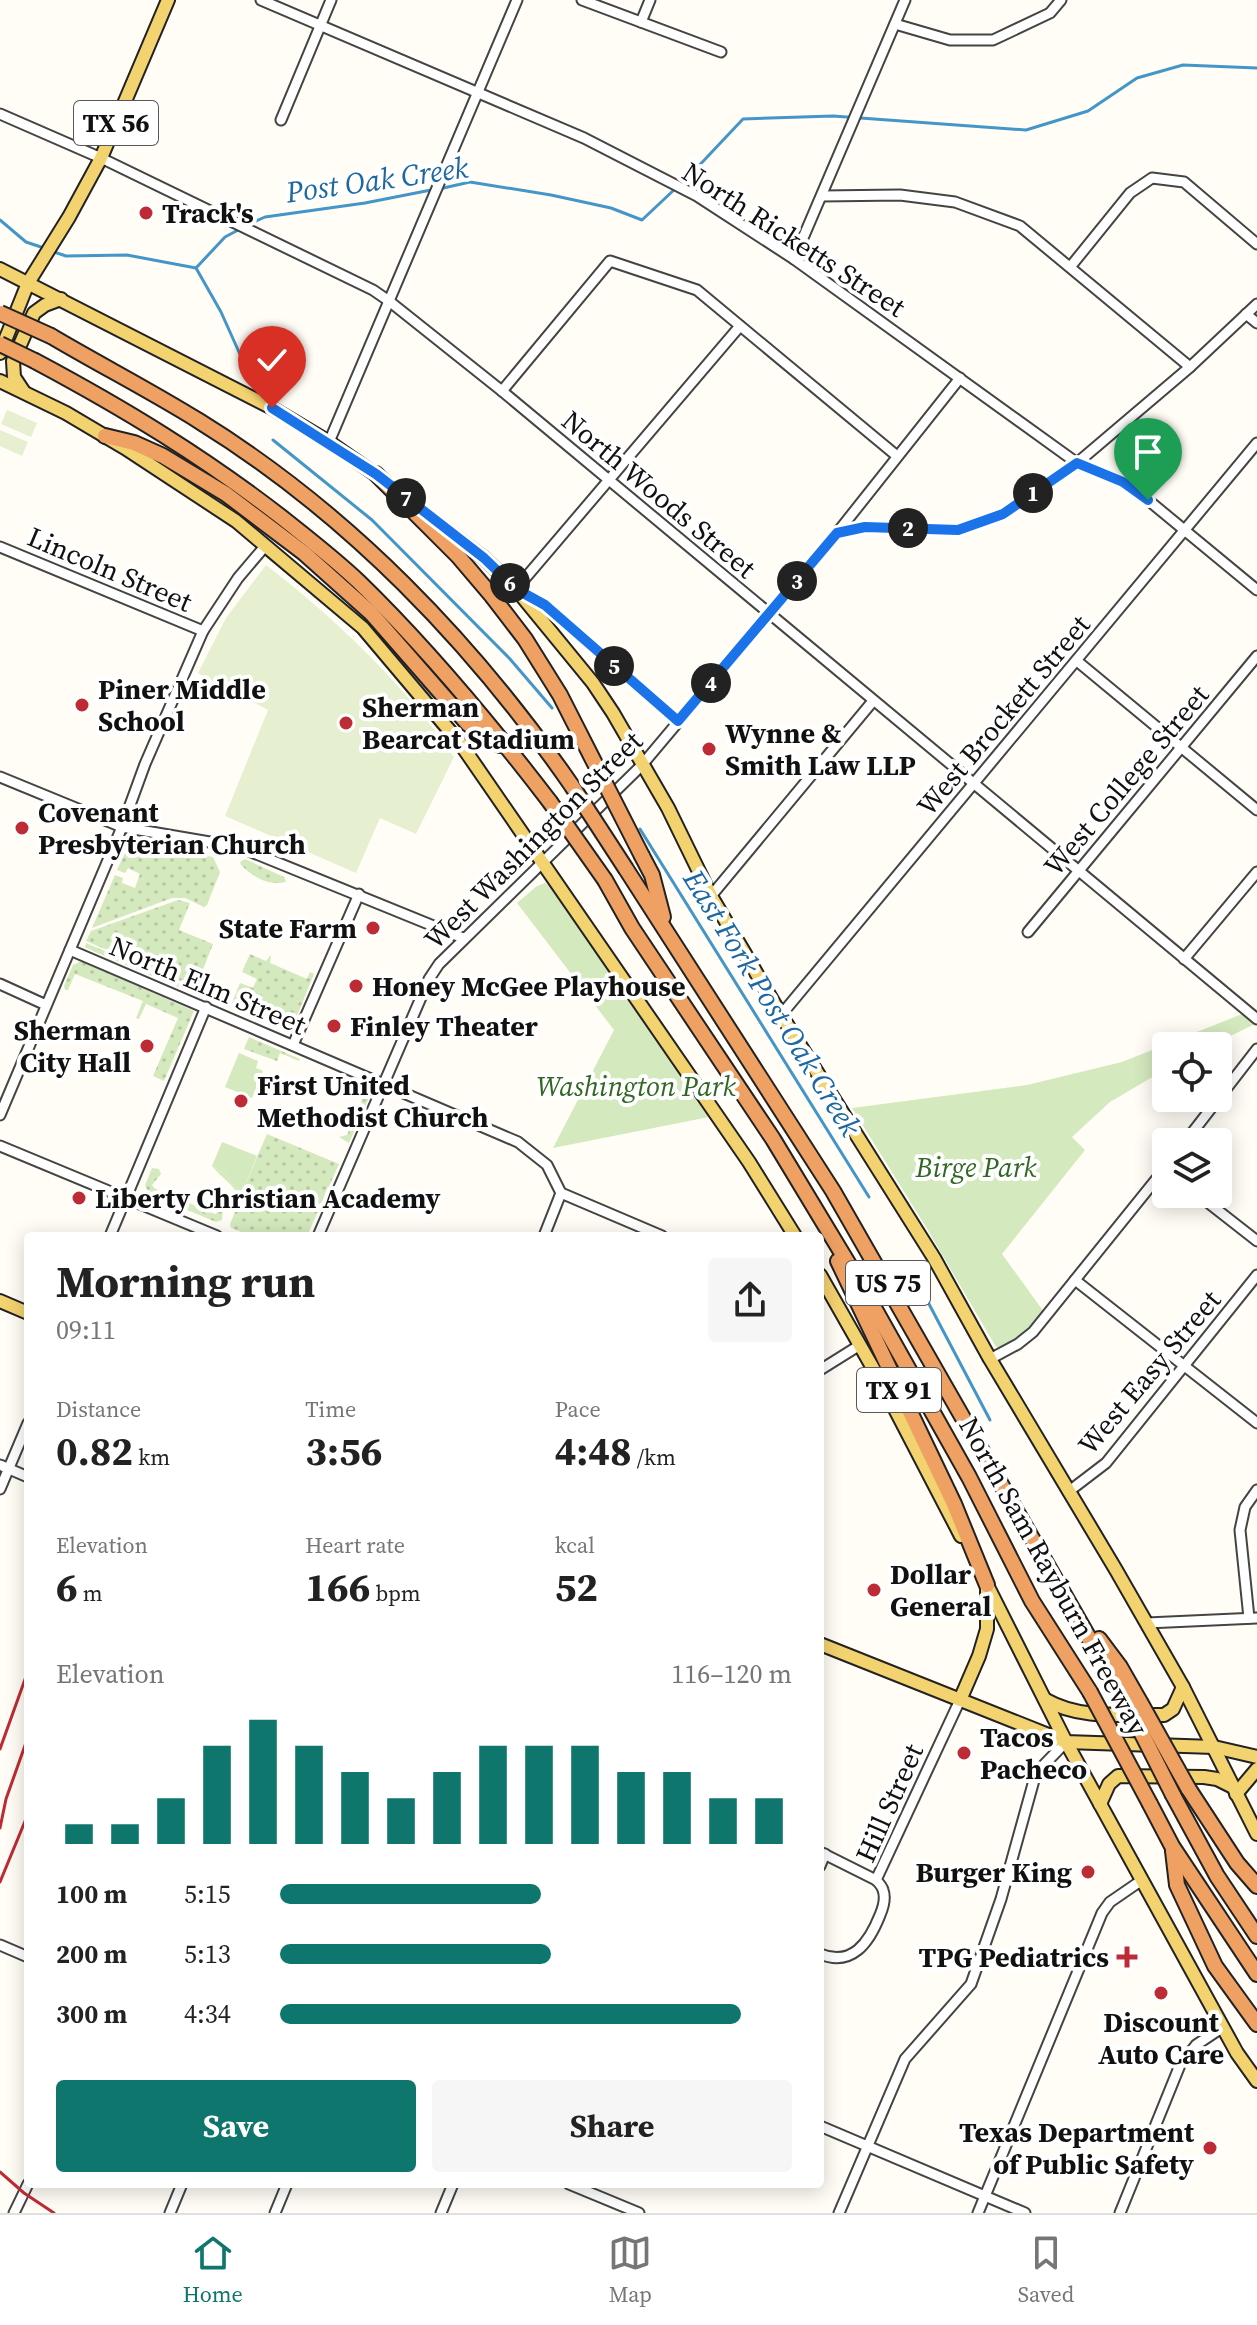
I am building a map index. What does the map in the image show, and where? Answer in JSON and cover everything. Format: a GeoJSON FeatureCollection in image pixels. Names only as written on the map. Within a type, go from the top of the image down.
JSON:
{"type":"FeatureCollection","features":[{"type":"Feature","properties":{"kind":"highway","name":"North Sam Rayburn Freeway"},"geometry":{"type":"LineString","coordinates":[[0,313],[51,336],[200,421],[263,464],[364,547],[421,602],[497,685],[534,731],[833,1191],[1067,1598],[1134,1705],[1173,1795],[1217,1876],[1257,1936]]}},
{"type":"Feature","properties":{"kind":"highway","name":"North Sam Rayburn Freeway"},"geometry":{"type":"LineString","coordinates":[[0,344],[119,406],[178,442],[308,539],[357,580],[412,636],[514,755],[605,880],[632,928],[751,1105],[807,1195],[969,1477],[1032,1601],[1090,1692],[1172,1846],[1257,1974]]}},
{"type":"Feature","properties":{"kind":"highway"},"geometry":{"type":"LineString","coordinates":[[105,436],[134,443],[163,456],[226,494],[304,553],[371,613],[468,724],[514,755]]}},
{"type":"Feature","properties":{"kind":"highway"},"geometry":{"type":"LineString","coordinates":[[376,474],[458,556],[525,639],[560,695],[652,875],[668,933]]}},
{"type":"Feature","properties":{"kind":"highway","name":"TX 91"},"geometry":{"type":"LineString","coordinates":[[807,1195],[954,1504],[987,1585]]}},
{"type":"Feature","properties":{"kind":"highway"},"geometry":{"type":"LineString","coordinates":[[1134,1705],[1237,1863],[1257,1886]]}},
{"type":"Feature","properties":{"kind":"highway"},"geometry":{"type":"LineString","coordinates":[[1172,1846],[1177,1885],[1215,1966],[1257,2024]]}},
{"type":"Feature","properties":{"kind":"main road","name":"TX 56"},"geometry":{"type":"LineString","coordinates":[[0,353],[28,283],[101,158],[168,0]]}},
{"type":"Feature","properties":{"kind":"main road","name":"North Sam Rayburn Freeway"},"geometry":{"type":"LineString","coordinates":[[0,269],[220,380],[329,442],[376,474],[484,558],[516,589],[593,683],[668,808],[711,896],[781,1015],[934,1258],[990,1359],[1147,1623],[1257,1834]]}},
{"type":"Feature","properties":{"kind":"main road"},"geometry":{"type":"LineString","coordinates":[[24,392],[14,377],[13,361],[34,313],[61,299]]}},
{"type":"Feature","properties":{"kind":"main road"},"geometry":{"type":"LineString","coordinates":[[0,381],[105,436],[223,513],[266,545],[363,628],[460,743],[749,1162],[793,1232]]}},
{"type":"Feature","properties":{"kind":"main road"},"geometry":{"type":"LineString","coordinates":[[824,1282],[987,1585],[1066,1742],[1237,2053],[1257,2081]]}},
{"type":"Feature","properties":{"kind":"main road"},"geometry":{"type":"LineString","coordinates":[[0,1301],[24,1311]]}},
{"type":"Feature","properties":{"kind":"main road"},"geometry":{"type":"LineString","coordinates":[[960,1700],[987,1629],[987,1585]]}},
{"type":"Feature","properties":{"kind":"main road"},"geometry":{"type":"LineString","coordinates":[[824,1646],[1066,1742],[1214,1747],[1257,1757]]}},
{"type":"Feature","properties":{"kind":"main road"},"geometry":{"type":"LineString","coordinates":[[1046,1700],[1078,1713],[1164,1715],[1173,1709],[1183,1687]]}},
{"type":"Feature","properties":{"kind":"main road"},"geometry":{"type":"LineString","coordinates":[[1100,1804],[1109,1784],[1118,1776],[1204,1777],[1217,1779],[1234,1790],[1257,1769]]}},
{"type":"Feature","properties":{"kind":"street","name":"North Ricketts Street"},"geometry":{"type":"LineString","coordinates":[[261,0],[584,138],[697,196],[794,259],[1077,463],[1123,482],[1257,590]]}},
{"type":"Feature","properties":{"kind":"street"},"geometry":{"type":"LineString","coordinates":[[281,120],[331,0]]}},
{"type":"Feature","properties":{"kind":"street"},"geometry":{"type":"LineString","coordinates":[[329,442],[517,0]]}},
{"type":"Feature","properties":{"kind":"street"},"geometry":{"type":"LineString","coordinates":[[582,0],[721,52]]}},
{"type":"Feature","properties":{"kind":"street"},"geometry":{"type":"LineString","coordinates":[[641,22],[650,0]]}},
{"type":"Feature","properties":{"kind":"street"},"geometry":{"type":"LineString","coordinates":[[794,259],[905,0]]}},
{"type":"Feature","properties":{"kind":"street"},"geometry":{"type":"LineString","coordinates":[[895,24],[950,40],[993,40],[1050,13],[1061,0]]}},
{"type":"Feature","properties":{"kind":"street","name":"North Woods Street"},"geometry":{"type":"LineString","coordinates":[[0,114],[222,216],[373,290],[389,301],[502,391],[1257,1019]]}},
{"type":"Feature","properties":{"kind":"street"},"geometry":{"type":"LineString","coordinates":[[1071,266],[1130,193],[1152,178],[1184,182],[1257,244]]}},
{"type":"Feature","properties":{"kind":"street"},"geometry":{"type":"LineString","coordinates":[[822,196],[900,195],[955,202],[1020,226],[1190,367]]}},
{"type":"Feature","properties":{"kind":"street"},"geometry":{"type":"LineString","coordinates":[[502,391],[610,261],[697,290],[897,456]]}},
{"type":"Feature","properties":{"kind":"street"},"geometry":{"type":"LineString","coordinates":[[837,533],[865,527],[958,530],[1003,514],[1077,463],[1190,367],[1257,304]]}},
{"type":"Feature","properties":{"kind":"street"},"geometry":{"type":"LineString","coordinates":[[1246,314],[1257,323]]}},
{"type":"Feature","properties":{"kind":"street"},"geometry":{"type":"LineString","coordinates":[[678,721],[545,605],[516,589],[740,326]]}},
{"type":"Feature","properties":{"kind":"street","name":"West Washington Street"},"geometry":{"type":"LineString","coordinates":[[320,1232],[429,979],[439,964],[642,764],[837,533],[960,378]]}},
{"type":"Feature","properties":{"kind":"street","name":"West Brockett Street"},"geometry":{"type":"LineString","coordinates":[[781,1015],[1257,443]]}},
{"type":"Feature","properties":{"kind":"street"},"geometry":{"type":"LineString","coordinates":[[0,1115],[203,631],[238,578],[266,545]]}},
{"type":"Feature","properties":{"kind":"street","name":"Lincoln Street"},"geometry":{"type":"LineString","coordinates":[[0,547],[203,631]]}},
{"type":"Feature","properties":{"kind":"street","name":"West College Street"},"geometry":{"type":"LineString","coordinates":[[1028,932],[1257,656]]}},
{"type":"Feature","properties":{"kind":"street"},"geometry":{"type":"LineString","coordinates":[[1077,661],[1257,810]]}},
{"type":"Feature","properties":{"kind":"street"},"geometry":{"type":"LineString","coordinates":[[711,896],[873,701]]}},
{"type":"Feature","properties":{"kind":"street"},"geometry":{"type":"LineString","coordinates":[[0,777],[122,827],[239,847],[463,938]]}},
{"type":"Feature","properties":{"kind":"street"},"geometry":{"type":"LineString","coordinates":[[1184,959],[1257,872]]}},
{"type":"Feature","properties":{"kind":"street"},"geometry":{"type":"LineString","coordinates":[[293,1045],[359,894]]}},
{"type":"Feature","properties":{"kind":"street","name":"North Elm Street"},"geometry":{"type":"LineString","coordinates":[[70,950],[518,1142],[547,1165],[561,1193]]}},
{"type":"Feature","properties":{"kind":"street"},"geometry":{"type":"LineString","coordinates":[[0,984],[46,1005]]}},
{"type":"Feature","properties":{"kind":"street"},"geometry":{"type":"LineString","coordinates":[[112,1232],[206,1007]]}},
{"type":"Feature","properties":{"kind":"street"},"geometry":{"type":"LineString","coordinates":[[1196,1128],[1257,1049]]}},
{"type":"Feature","properties":{"kind":"street"},"geometry":{"type":"LineString","coordinates":[[0,1146],[207,1232]]}},
{"type":"Feature","properties":{"kind":"street"},"geometry":{"type":"LineString","coordinates":[[990,1359],[1033,1332],[1152,1185]]}},
{"type":"Feature","properties":{"kind":"street"},"geometry":{"type":"LineString","coordinates":[[546,1232],[561,1193],[653,1232]]}},
{"type":"Feature","properties":{"kind":"street"},"geometry":{"type":"LineString","coordinates":[[1215,1208],[1257,1241]]}},
{"type":"Feature","properties":{"kind":"street","name":"West Easy Street"},"geometry":{"type":"LineString","coordinates":[[1068,1492],[1106,1463],[1257,1275]]}},
{"type":"Feature","properties":{"kind":"street"},"geometry":{"type":"LineString","coordinates":[[1075,1280],[1257,1423]]}},
{"type":"Feature","properties":{"kind":"street"},"geometry":{"type":"LineString","coordinates":[[824,1368],[860,1345]]}},
{"type":"Feature","properties":{"kind":"street"},"geometry":{"type":"LineString","coordinates":[[0,1489],[4,1467],[24,1430]]}},
{"type":"Feature","properties":{"kind":"street"},"geometry":{"type":"LineString","coordinates":[[4,1467],[24,1475]]}},
{"type":"Feature","properties":{"kind":"street"},"geometry":{"type":"LineString","coordinates":[[1147,1623],[1253,1618],[1240,1530],[1245,1507],[1257,1490]]}},
{"type":"Feature","properties":{"kind":"street","name":"Hill Street"},"geometry":{"type":"LineString","coordinates":[[824,1955],[843,1959],[854,1954],[874,1930],[884,1905],[884,1891],[876,1880],[960,1700]]}},
{"type":"Feature","properties":{"kind":"street"},"geometry":{"type":"LineString","coordinates":[[839,2213],[905,2059],[971,1984],[1001,1899],[1036,1773],[1066,1742]]}},
{"type":"Feature","properties":{"kind":"street"},"geometry":{"type":"LineString","coordinates":[[824,1854],[876,1880]]}},
{"type":"Feature","properties":{"kind":"street"},"geometry":{"type":"LineString","coordinates":[[978,2213],[1102,1913],[1122,1892],[1142,1880]]}},
{"type":"Feature","properties":{"kind":"street"},"geometry":{"type":"LineString","coordinates":[[0,1945],[24,1955]]}},
{"type":"Feature","properties":{"kind":"street"},"geometry":{"type":"LineString","coordinates":[[1120,2213],[1180,2065],[1196,2045],[1223,2027]]}},
{"type":"Feature","properties":{"kind":"street"},"geometry":{"type":"LineString","coordinates":[[824,2128],[1025,2213]]}},
{"type":"Feature","properties":{"kind":"street"},"geometry":{"type":"LineString","coordinates":[[14,2213],[26,2188]]}},
{"type":"Feature","properties":{"kind":"street"},"geometry":{"type":"LineString","coordinates":[[170,2213],[180,2188]]}},
{"type":"Feature","properties":{"kind":"street"},"geometry":{"type":"LineString","coordinates":[[275,2213],[285,2188]]}},
{"type":"Feature","properties":{"kind":"street"},"geometry":{"type":"LineString","coordinates":[[441,2213],[451,2188]]}},
{"type":"Feature","properties":{"kind":"street"},"geometry":{"type":"LineString","coordinates":[[579,2188],[639,2213]]}},
{"type":"Feature","properties":{"kind":"green space"},"geometry":{"type":"Polygon","coordinates":[[[7,410],[37,423],[31,437],[1,424],[7,410]]]}},
{"type":"Feature","properties":{"kind":"green space"},"geometry":{"type":"Polygon","coordinates":[[[0,430],[28,442],[22,456],[0,446],[0,430]]]}},
{"type":"Feature","properties":{"kind":"green space","name":"Sherman Bearcat Stadium"},"geometry":{"type":"Polygon","coordinates":[[[266,565],[368,654],[413,704],[454,757],[416,834],[380,818],[356,873],[225,816],[268,710],[198,673],[226,618],[266,565]]]}},
{"type":"Feature","properties":{"kind":"green space"},"geometry":{"type":"Polygon","coordinates":[[[131,840],[213,857],[220,872],[207,905],[204,907],[185,898],[172,898],[92,928],[115,875],[123,878],[122,883],[135,888],[140,874],[128,868],[125,873],[117,870],[131,840]]]}},
{"type":"Feature","properties":{"kind":"green space"},"geometry":{"type":"Polygon","coordinates":[[[245,859],[284,877],[286,882],[267,882],[256,877],[241,865],[240,862],[245,859]]]}},
{"type":"Feature","properties":{"kind":"green space","name":"Washington Park"},"geometry":{"type":"Polygon","coordinates":[[[545,883],[553,888],[714,1116],[553,1148],[614,1030],[517,903],[545,883]]]}},
{"type":"Feature","properties":{"kind":"green space"},"geometry":{"type":"Polygon","coordinates":[[[178,900],[190,903],[179,930],[213,944],[199,989],[86,941],[91,931],[178,900]]]}},
{"type":"Feature","properties":{"kind":"green space"},"geometry":{"type":"Polygon","coordinates":[[[86,943],[198,991],[197,995],[95,952],[85,947],[86,943]]]}},
{"type":"Feature","properties":{"kind":"green space"},"geometry":{"type":"Polygon","coordinates":[[[250,954],[266,961],[271,955],[270,963],[307,979],[310,972],[314,974],[292,1028],[232,1003],[240,983],[253,988],[257,979],[242,972],[250,954]]]}},
{"type":"Feature","properties":{"kind":"green space"},"geometry":{"type":"Polygon","coordinates":[[[81,961],[194,1011],[164,1081],[153,1076],[178,1018],[146,1004],[139,1019],[136,1018],[143,1001],[75,974],[68,990],[65,990],[73,965],[81,961]]]}},
{"type":"Feature","properties":{"kind":"green space","name":"Birge Park"},"geometry":{"type":"Polygon","coordinates":[[[1242,1014],[1255,1024],[1232,1035],[1232,1032],[1197,1032],[1242,1014]]]}},
{"type":"Feature","properties":{"kind":"green space"},"geometry":{"type":"Polygon","coordinates":[[[249,1037],[300,1059],[280,1053],[277,1061],[244,1049],[249,1037]]]}},
{"type":"Feature","properties":{"kind":"green space","name":"Birge Park"},"geometry":{"type":"Polygon","coordinates":[[[1152,1050],[1152,1077],[1110,1102],[1072,1137],[1085,1150],[1002,1254],[1044,1312],[1017,1340],[996,1347],[852,1108],[1027,1085],[1122,1062],[1152,1050]]]}},
{"type":"Feature","properties":{"kind":"green space"},"geometry":{"type":"Polygon","coordinates":[[[239,1053],[258,1061],[256,1068],[263,1071],[252,1098],[225,1087],[239,1053]]]}},
{"type":"Feature","properties":{"kind":"green space"},"geometry":{"type":"Polygon","coordinates":[[[343,1077],[373,1089],[349,1143],[339,1137],[347,1135],[365,1093],[358,1094],[356,1085],[343,1077]]]}},
{"type":"Feature","properties":{"kind":"green space"},"geometry":{"type":"Polygon","coordinates":[[[267,1134],[339,1164],[309,1232],[242,1232],[231,1228],[237,1195],[212,1166],[225,1174],[237,1190],[243,1190],[267,1134]]]}},
{"type":"Feature","properties":{"kind":"green space"},"geometry":{"type":"Polygon","coordinates":[[[222,1142],[257,1156],[243,1190],[237,1190],[225,1174],[212,1166],[222,1142]]]}},
{"type":"Feature","properties":{"kind":"green space"},"geometry":{"type":"Polygon","coordinates":[[[152,1168],[159,1169],[161,1174],[152,1185],[154,1188],[215,1214],[223,1210],[222,1220],[216,1222],[149,1194],[145,1185],[152,1168]]]}},
{"type":"Feature","properties":{"kind":"waterway","name":"Post Oak Creek"},"geometry":{"type":"LineString","coordinates":[[439,189],[470,182],[611,208],[642,220],[743,119],[833,116],[1026,130],[1088,111],[1137,78],[1183,65],[1257,68]]}},
{"type":"Feature","properties":{"kind":"waterway","name":"Post Oak Creek"},"geometry":{"type":"LineString","coordinates":[[247,225],[265,217],[431,190]]}},
{"type":"Feature","properties":{"kind":"waterway","name":"Post Oak Creek"},"geometry":{"type":"LineString","coordinates":[[0,220],[26,242],[47,249]]}},
{"type":"Feature","properties":{"kind":"waterway","name":"Post Oak Creek"},"geometry":{"type":"LineString","coordinates":[[54,252],[66,256],[127,255],[196,268],[225,237],[240,229]]}},
{"type":"Feature","properties":{"kind":"waterway","name":"East Fork Post Oak Creek"},"geometry":{"type":"LineString","coordinates":[[196,268],[221,312],[243,361]]}},
{"type":"Feature","properties":{"kind":"waterway","name":"East Fork Post Oak Creek"},"geometry":{"type":"LineString","coordinates":[[273,440],[372,520],[510,659],[552,708]]}},
{"type":"Feature","properties":{"kind":"waterway","name":"East Fork Post Oak Creek"},"geometry":{"type":"LineString","coordinates":[[640,829],[869,1197]]}},
{"type":"Feature","properties":{"kind":"waterway","name":"East Fork Post Oak Creek"},"geometry":{"type":"LineString","coordinates":[[929,1304],[990,1420]]}},
{"type":"Feature","properties":{"kind":"railway"},"geometry":{"type":"LineString","coordinates":[[0,1749],[24,1682]]}},
{"type":"Feature","properties":{"kind":"railway"},"geometry":{"type":"LineString","coordinates":[[0,1828],[6,1799],[24,1748]]}},
{"type":"Feature","properties":{"kind":"railway"},"geometry":{"type":"LineString","coordinates":[[0,1882],[24,1824]]}},
{"type":"Feature","properties":{"kind":"railway"},"geometry":{"type":"LineString","coordinates":[[0,2172],[54,2213]]}},
{"type":"Feature","properties":{"kind":"place","name":"Track's"},"geometry":{"type":"Point","coordinates":[146,213]}},
{"type":"Feature","properties":{"kind":"place","name":"Piner Middle School"},"geometry":{"type":"Point","coordinates":[82,705]}},
{"type":"Feature","properties":{"kind":"place","name":"Sherman Bearcat Stadium"},"geometry":{"type":"Point","coordinates":[346,723]}},
{"type":"Feature","properties":{"kind":"place","name":"Wynne & Smith Law LLP"},"geometry":{"type":"Point","coordinates":[709,749]}},
{"type":"Feature","properties":{"kind":"place","name":"Covenant Presbyterian Church"},"geometry":{"type":"Point","coordinates":[22,828]}},
{"type":"Feature","properties":{"kind":"place","name":"State Farm"},"geometry":{"type":"Point","coordinates":[373,928]}},
{"type":"Feature","properties":{"kind":"place","name":"Honey McGee Playhouse"},"geometry":{"type":"Point","coordinates":[356,986]}},
{"type":"Feature","properties":{"kind":"place","name":"Finley Theater"},"geometry":{"type":"Point","coordinates":[334,1026]}},
{"type":"Feature","properties":{"kind":"place","name":"Sherman City Hall"},"geometry":{"type":"Point","coordinates":[147,1046]}},
{"type":"Feature","properties":{"kind":"place","name":"First United Methodist Church"},"geometry":{"type":"Point","coordinates":[241,1101]}},
{"type":"Feature","properties":{"kind":"place","name":"Liberty Christian Academy"},"geometry":{"type":"Point","coordinates":[79,1198]}},
{"type":"Feature","properties":{"kind":"place","name":"Dollar General"},"geometry":{"type":"Point","coordinates":[874,1590]}},
{"type":"Feature","properties":{"kind":"place","name":"Tacos Pacheco"},"geometry":{"type":"Point","coordinates":[964,1753]}},
{"type":"Feature","properties":{"kind":"place","name":"Burger King"},"geometry":{"type":"Point","coordinates":[1088,1872]}},
{"type":"Feature","properties":{"kind":"place","name":"TPG Pediatrics"},"geometry":{"type":"Point","coordinates":[1127,1957]}},
{"type":"Feature","properties":{"kind":"place","name":"Discount Auto Care"},"geometry":{"type":"Point","coordinates":[1161,1993]}},
{"type":"Feature","properties":{"kind":"place","name":"Texas Department of Public Safety"},"geometry":{"type":"Point","coordinates":[1210,2148]}},
{"type":"Feature","properties":{"kind":"route"},"geometry":{"type":"LineString","coordinates":[[272,408],[376,474],[484,558],[516,589],[545,605],[678,721],[837,533],[865,527],[958,530],[1003,514],[1077,463],[1123,482],[1148,500]]}}]}
